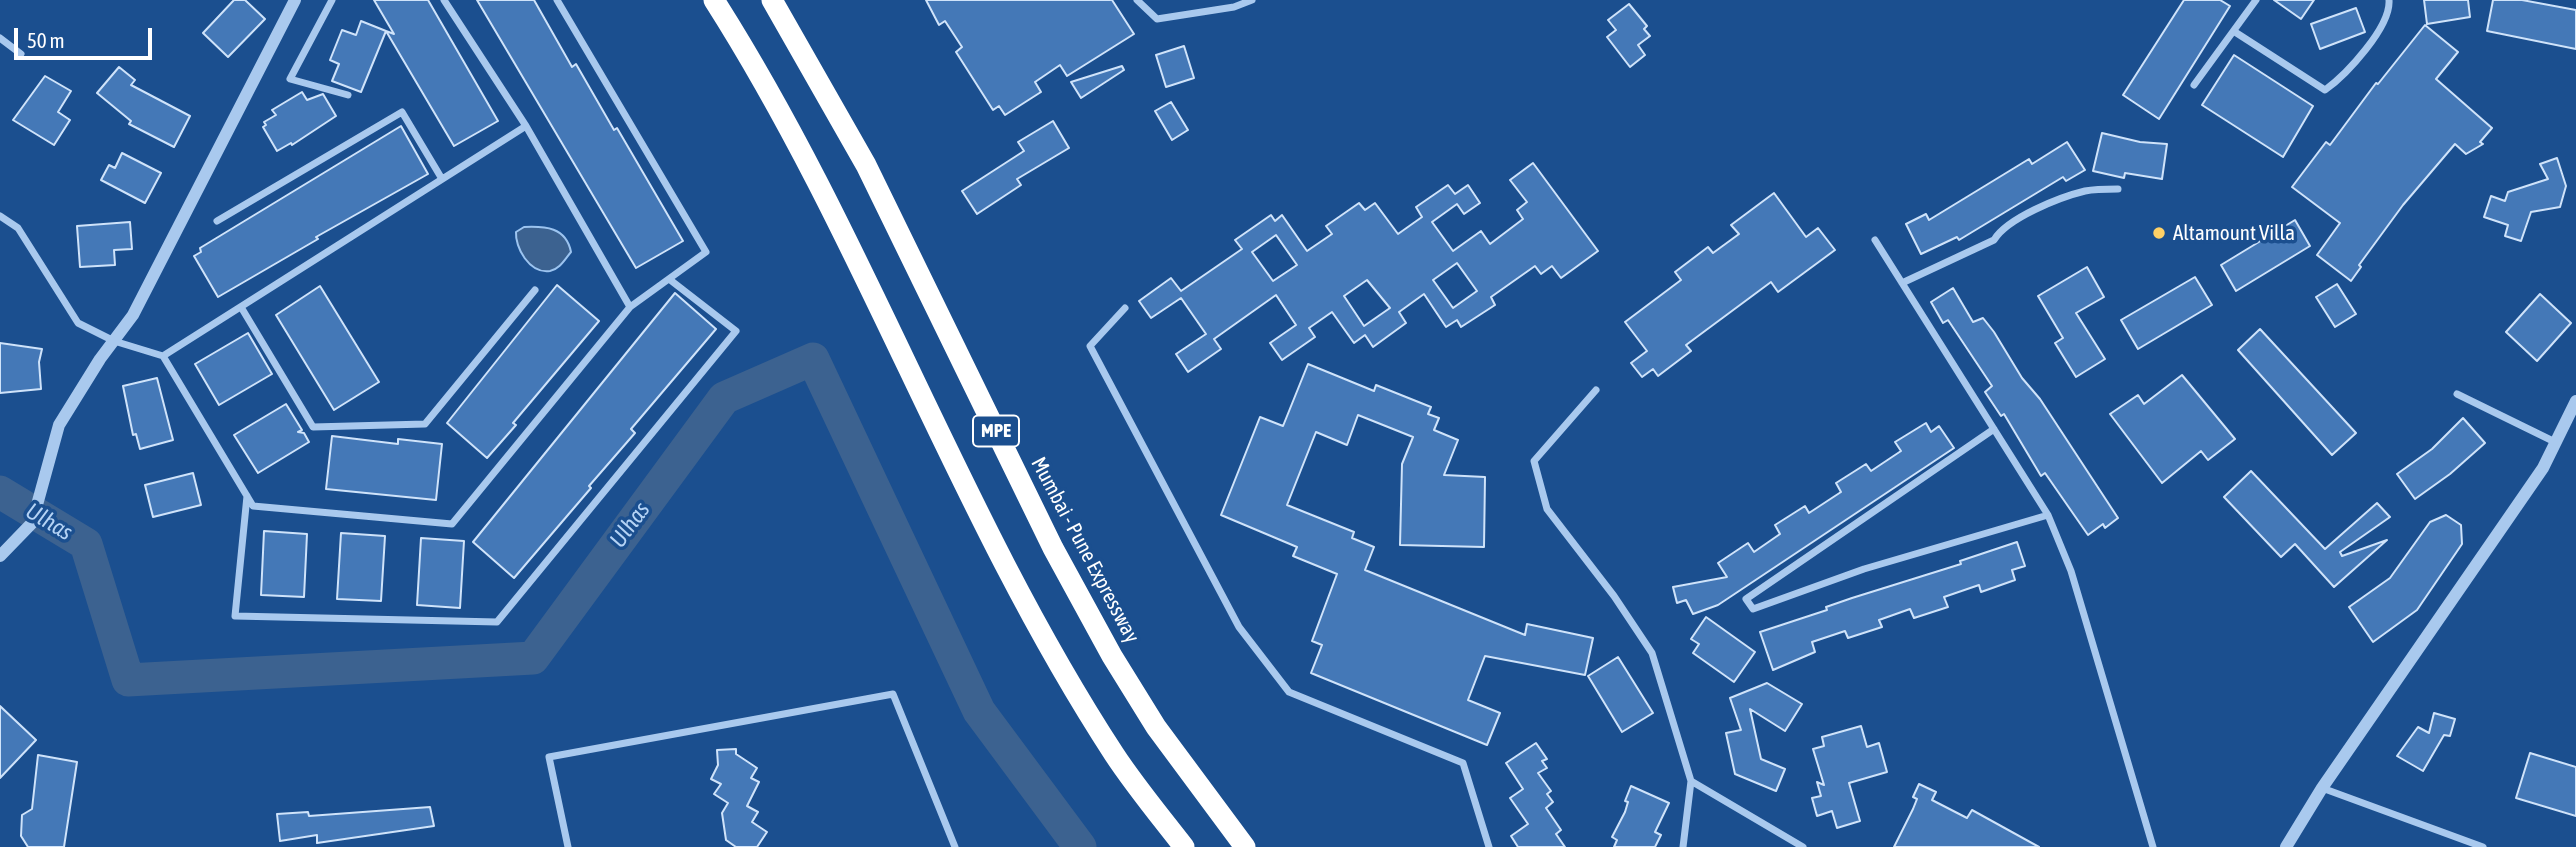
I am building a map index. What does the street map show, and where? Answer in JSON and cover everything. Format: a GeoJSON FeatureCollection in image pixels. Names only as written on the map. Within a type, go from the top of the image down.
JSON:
{"type":"FeatureCollection","features":[{"type":"Feature","properties":{"kind":"highway","name":"MPE"},"geometry":{"type":"LineString","coordinates":[[714,0],[822,188],[1009,571],[1070,681],[1114,755],[1184,847]]}},
{"type":"Feature","properties":{"kind":"highway","name":"Mumbai - Pune Expressway"},"geometry":{"type":"LineString","coordinates":[[772,0],[866,165],[1053,548],[1112,656],[1156,727],[1245,847]]}},
{"type":"Feature","properties":{"kind":"street"},"geometry":{"type":"LineString","coordinates":[[0,556],[32,523],[60,425],[133,315],[295,0]]}},
{"type":"Feature","properties":{"kind":"street"},"geometry":{"type":"LineString","coordinates":[[332,0],[290,79],[348,95]]}},
{"type":"Feature","properties":{"kind":"street"},"geometry":{"type":"LineString","coordinates":[[444,0],[526,126],[630,307]]}},
{"type":"Feature","properties":{"kind":"street"},"geometry":{"type":"LineString","coordinates":[[0,216],[18,228],[78,323],[114,341],[163,356],[253,506],[452,524],[630,307],[706,252],[557,0]]}},
{"type":"Feature","properties":{"kind":"street"},"geometry":{"type":"LineString","coordinates":[[1137,0],[1157,19],[1234,7],[1252,0]]}},
{"type":"Feature","properties":{"kind":"street"},"geometry":{"type":"LineString","coordinates":[[2194,85],[2256,0]]}},
{"type":"Feature","properties":{"kind":"street"},"geometry":{"type":"LineString","coordinates":[[2235,32],[2325,90],[2338,81],[2370,43],[2390,10],[2389,0]]}},
{"type":"Feature","properties":{"kind":"street"},"geometry":{"type":"LineString","coordinates":[[0,38],[21,54]]}},
{"type":"Feature","properties":{"kind":"street"},"geometry":{"type":"LineString","coordinates":[[217,221],[402,112],[442,179]]}},
{"type":"Feature","properties":{"kind":"street"},"geometry":{"type":"LineString","coordinates":[[163,356],[526,126]]}},
{"type":"Feature","properties":{"kind":"street"},"geometry":{"type":"LineString","coordinates":[[1902,282],[1993,240],[2000,230],[2048,204],[2086,191],[2118,188]]}},
{"type":"Feature","properties":{"kind":"street"},"geometry":{"type":"LineString","coordinates":[[1875,240],[2049,515],[2071,571],[2152,847]]}},
{"type":"Feature","properties":{"kind":"street"},"geometry":{"type":"LineString","coordinates":[[247,495],[235,616],[497,622],[736,331],[669,279]]}},
{"type":"Feature","properties":{"kind":"street"},"geometry":{"type":"LineString","coordinates":[[241,307],[313,427],[425,424],[535,290]]}},
{"type":"Feature","properties":{"kind":"street"},"geometry":{"type":"LineString","coordinates":[[1125,308],[1090,346],[1239,627],[1289,692],[1463,763],[1489,847]]}},
{"type":"Feature","properties":{"kind":"street"},"geometry":{"type":"LineString","coordinates":[[1596,390],[1534,461],[1547,509],[1615,596],[1652,653],[1691,781],[1683,847]]}},
{"type":"Feature","properties":{"kind":"street"},"geometry":{"type":"LineString","coordinates":[[2457,394],[2555,442]]}},
{"type":"Feature","properties":{"kind":"street"},"geometry":{"type":"LineString","coordinates":[[2286,847],[2322,788],[2543,468],[2576,401]]}},
{"type":"Feature","properties":{"kind":"street"},"geometry":{"type":"LineString","coordinates":[[1994,429],[1746,599],[1753,609],[1864,569],[2049,515]]}},
{"type":"Feature","properties":{"kind":"street"},"geometry":{"type":"LineString","coordinates":[[568,847],[549,757],[893,694],[954,847]]}},
{"type":"Feature","properties":{"kind":"street"},"geometry":{"type":"LineString","coordinates":[[1691,781],[1803,847]]}},
{"type":"Feature","properties":{"kind":"street"},"geometry":{"type":"LineString","coordinates":[[2322,788],[2483,847]]}},
{"type":"Feature","properties":{"kind":"water"},"geometry":{"type":"Polygon","coordinates":[[[524,227],[554,230],[565,237],[571,252],[554,270],[542,271],[536,268],[525,258],[518,245],[516,232],[524,227]]]}},
{"type":"Feature","properties":{"kind":"building"},"geometry":{"type":"Polygon","coordinates":[[[234,0],[245,0],[265,19],[228,57],[203,33],[234,0]]]}},
{"type":"Feature","properties":{"kind":"building"},"geometry":{"type":"Polygon","coordinates":[[[374,0],[428,0],[498,121],[454,146],[386,31],[394,34],[374,0]]]}},
{"type":"Feature","properties":{"kind":"building"},"geometry":{"type":"Polygon","coordinates":[[[477,0],[534,0],[572,67],[576,64],[614,130],[617,128],[683,241],[636,268],[477,0]]]}},
{"type":"Feature","properties":{"kind":"building"},"geometry":{"type":"Polygon","coordinates":[[[926,0],[1112,0],[1134,34],[1067,76],[1060,65],[1035,82],[1041,92],[1005,115],[999,106],[993,110],[956,52],[962,47],[945,21],[939,25],[926,0]]]}},
{"type":"Feature","properties":{"kind":"building"},"geometry":{"type":"Polygon","coordinates":[[[2184,0],[2220,0],[2230,6],[2159,119],[2123,95],[2184,0]]]}},
{"type":"Feature","properties":{"kind":"building"},"geometry":{"type":"Polygon","coordinates":[[[2274,0],[2314,0],[2301,19],[2274,0]]]}},
{"type":"Feature","properties":{"kind":"building"},"geometry":{"type":"Polygon","coordinates":[[[2424,0],[2468,0],[2470,17],[2427,24],[2424,0]]]}},
{"type":"Feature","properties":{"kind":"building"},"geometry":{"type":"Polygon","coordinates":[[[2493,0],[2522,0],[2576,10],[2576,49],[2487,31],[2493,0]]]}},
{"type":"Feature","properties":{"kind":"building"},"geometry":{"type":"Polygon","coordinates":[[[1629,4],[1647,26],[1644,29],[1650,36],[1638,45],[1645,55],[1630,67],[1607,37],[1616,30],[1608,20],[1629,4]]]}},
{"type":"Feature","properties":{"kind":"building"},"geometry":{"type":"Polygon","coordinates":[[[2356,8],[2365,32],[2320,49],[2311,24],[2356,8]]]}},
{"type":"Feature","properties":{"kind":"building"},"geometry":{"type":"Polygon","coordinates":[[[361,21],[386,31],[361,92],[332,81],[339,64],[330,60],[342,30],[356,35],[361,21]]]}},
{"type":"Feature","properties":{"kind":"building"},"geometry":{"type":"Polygon","coordinates":[[[2425,25],[2458,52],[2436,79],[2492,128],[2480,142],[2483,144],[2466,154],[2455,144],[2403,205],[2359,265],[2361,267],[2351,281],[2317,255],[2340,223],[2292,187],[2326,142],[2330,145],[2376,83],[2378,84],[2425,25]]]}},
{"type":"Feature","properties":{"kind":"building"},"geometry":{"type":"Polygon","coordinates":[[[1184,46],[1194,78],[1166,87],[1156,55],[1184,46]]]}},
{"type":"Feature","properties":{"kind":"building"},"geometry":{"type":"Polygon","coordinates":[[[2234,55],[2313,106],[2283,157],[2202,105],[2234,55]]]}},
{"type":"Feature","properties":{"kind":"building"},"geometry":{"type":"Polygon","coordinates":[[[1122,66],[1124,70],[1081,98],[1071,82],[1122,66]]]}},
{"type":"Feature","properties":{"kind":"building"},"geometry":{"type":"Polygon","coordinates":[[[119,67],[135,80],[131,85],[190,116],[174,147],[129,124],[131,121],[97,93],[119,67]]]}},
{"type":"Feature","properties":{"kind":"building"},"geometry":{"type":"Polygon","coordinates":[[[45,76],[71,91],[58,112],[70,120],[54,145],[13,120],[45,76]]]}},
{"type":"Feature","properties":{"kind":"building"},"geometry":{"type":"Polygon","coordinates":[[[302,92],[307,100],[323,94],[336,116],[292,145],[291,143],[277,151],[263,127],[266,125],[264,122],[276,115],[272,110],[302,92]]]}},
{"type":"Feature","properties":{"kind":"building"},"geometry":{"type":"Polygon","coordinates":[[[1171,102],[1188,130],[1172,140],[1155,111],[1171,102]]]}},
{"type":"Feature","properties":{"kind":"building"},"geometry":{"type":"Polygon","coordinates":[[[1053,121],[1069,148],[1017,179],[1021,185],[977,214],[962,191],[1024,151],[1018,142],[1053,121]]]}},
{"type":"Feature","properties":{"kind":"building"},"geometry":{"type":"Polygon","coordinates":[[[401,126],[428,174],[316,237],[318,239],[218,297],[194,256],[201,252],[200,248],[401,126]]]}},
{"type":"Feature","properties":{"kind":"building"},"geometry":{"type":"Polygon","coordinates":[[[2102,133],[2140,142],[2167,144],[2162,179],[2125,173],[2124,178],[2093,171],[2102,133]]]}},
{"type":"Feature","properties":{"kind":"building"},"geometry":{"type":"Polygon","coordinates":[[[2067,142],[2085,170],[2066,181],[2063,177],[1959,240],[1957,237],[1921,254],[1906,224],[1926,214],[1929,220],[2029,159],[2032,164],[2067,142]]]}},
{"type":"Feature","properties":{"kind":"building"},"geometry":{"type":"Polygon","coordinates":[[[122,153],[161,173],[145,203],[101,180],[109,165],[115,168],[122,153]]]}},
{"type":"Feature","properties":{"kind":"building"},"geometry":{"type":"Polygon","coordinates":[[[2557,158],[2566,186],[2560,207],[2531,212],[2521,241],[2505,236],[2508,225],[2484,217],[2491,196],[2505,201],[2508,192],[2548,179],[2540,164],[2557,158]]]}},
{"type":"Feature","properties":{"kind":"building"},"geometry":{"type":"Polygon","coordinates":[[[1533,163],[1598,251],[1561,278],[1552,266],[1541,274],[1535,266],[1491,297],[1495,305],[1461,327],[1457,320],[1446,327],[1424,294],[1399,312],[1406,323],[1373,347],[1365,335],[1354,343],[1332,312],[1309,328],[1315,337],[1282,360],[1270,343],[1296,325],[1276,295],[1214,339],[1221,349],[1188,372],[1176,354],[1206,334],[1181,298],[1151,318],[1139,301],[1171,278],[1181,291],[1242,249],[1235,240],[1271,215],[1275,221],[1282,215],[1307,251],[1332,234],[1326,226],[1359,203],[1365,210],[1375,203],[1398,234],[1422,217],[1416,207],[1448,185],[1455,194],[1468,185],[1480,203],[1464,214],[1457,204],[1432,222],[1453,251],[1481,231],[1490,244],[1523,219],[1517,210],[1527,202],[1510,180],[1533,163]],[[1276,235],[1252,252],[1273,281],[1297,265],[1276,235]],[[1457,263],[1433,280],[1453,308],[1477,291],[1457,263]],[[1367,280],[1344,296],[1364,326],[1390,308],[1367,280]]]}},
{"type":"Feature","properties":{"kind":"building"},"geometry":{"type":"Polygon","coordinates":[[[1774,193],[1806,237],[1818,228],[1835,250],[1778,292],[1771,282],[1686,345],[1691,351],[1658,376],[1653,369],[1642,377],[1631,363],[1647,351],[1625,322],[1681,280],[1675,272],[1708,247],[1713,253],[1739,234],[1731,225],[1774,193]]]}},
{"type":"Feature","properties":{"kind":"building"},"geometry":{"type":"Polygon","coordinates":[[[2295,220],[2310,246],[2236,291],[2221,265],[2295,220]]]}},
{"type":"Feature","properties":{"kind":"building"},"geometry":{"type":"Polygon","coordinates":[[[130,222],[132,249],[114,250],[115,265],[80,267],[77,226],[130,222]]]}},
{"type":"Feature","properties":{"kind":"building"},"geometry":{"type":"Polygon","coordinates":[[[2087,267],[2104,297],[2076,313],[2105,359],[2076,377],[2055,343],[2063,338],[2038,296],[2087,267]]]}},
{"type":"Feature","properties":{"kind":"building"},"geometry":{"type":"Polygon","coordinates":[[[2195,277],[2212,305],[2138,349],[2121,320],[2195,277]]]}},
{"type":"Feature","properties":{"kind":"building"},"geometry":{"type":"Polygon","coordinates":[[[2337,284],[2356,314],[2335,327],[2316,297],[2337,284]]]}},
{"type":"Feature","properties":{"kind":"building"},"geometry":{"type":"Polygon","coordinates":[[[557,285],[599,321],[487,458],[447,423],[557,285]]]}},
{"type":"Feature","properties":{"kind":"building"},"geometry":{"type":"Polygon","coordinates":[[[320,286],[379,382],[334,410],[276,315],[320,286]]]}},
{"type":"Feature","properties":{"kind":"building"},"geometry":{"type":"Polygon","coordinates":[[[1953,288],[1973,322],[1983,318],[1994,332],[2022,378],[2040,399],[2118,518],[2105,528],[2103,524],[2088,535],[2045,473],[2041,476],[2004,414],[2001,416],[1985,392],[1992,386],[1948,320],[1943,323],[1931,302],[1953,288]]]}},
{"type":"Feature","properties":{"kind":"building"},"geometry":{"type":"Polygon","coordinates":[[[675,293],[716,329],[631,429],[635,433],[589,486],[591,488],[514,578],[473,542],[675,293]]]}},
{"type":"Feature","properties":{"kind":"building"},"geometry":{"type":"Polygon","coordinates":[[[2540,294],[2571,323],[2537,361],[2506,332],[2540,294]]]}},
{"type":"Feature","properties":{"kind":"building"},"geometry":{"type":"Polygon","coordinates":[[[2260,329],[2356,433],[2332,455],[2238,350],[2260,329]]]}},
{"type":"Feature","properties":{"kind":"building"},"geometry":{"type":"Polygon","coordinates":[[[248,333],[272,374],[219,405],[195,364],[248,333]]]}},
{"type":"Feature","properties":{"kind":"building"},"geometry":{"type":"Polygon","coordinates":[[[0,343],[42,349],[39,362],[41,389],[0,393],[0,343]]]}},
{"type":"Feature","properties":{"kind":"building"},"geometry":{"type":"Polygon","coordinates":[[[1308,364],[1374,391],[1376,385],[1431,407],[1428,414],[1439,418],[1434,430],[1458,440],[1444,475],[1485,477],[1484,547],[1400,545],[1402,464],[1413,437],[1358,415],[1347,445],[1316,432],[1287,505],[1354,532],[1352,538],[1374,547],[1365,570],[1525,635],[1527,624],[1593,638],[1585,675],[1485,656],[1468,700],[1500,713],[1487,745],[1311,673],[1322,645],[1312,641],[1337,574],[1293,556],[1297,547],[1221,515],[1260,417],[1283,426],[1308,364]]]}},
{"type":"Feature","properties":{"kind":"building"},"geometry":{"type":"Polygon","coordinates":[[[2182,375],[2235,439],[2208,460],[2201,451],[2162,483],[2110,414],[2138,395],[2144,404],[2182,375]]]}},
{"type":"Feature","properties":{"kind":"building"},"geometry":{"type":"Polygon","coordinates":[[[157,378],[173,440],[140,449],[136,434],[133,435],[123,386],[157,378]]]}},
{"type":"Feature","properties":{"kind":"building"},"geometry":{"type":"Polygon","coordinates":[[[286,404],[302,430],[298,432],[304,433],[309,442],[258,473],[234,435],[286,404]]]}},
{"type":"Feature","properties":{"kind":"building"},"geometry":{"type":"Polygon","coordinates":[[[2463,418],[2485,443],[2450,474],[2415,499],[2397,474],[2432,449],[2463,418]]]}},
{"type":"Feature","properties":{"kind":"building"},"geometry":{"type":"Polygon","coordinates":[[[1926,423],[1931,432],[1939,426],[1954,448],[1718,605],[1693,614],[1686,600],[1677,603],[1673,587],[1727,577],[1718,563],[1748,543],[1754,552],[1780,534],[1775,525],[1805,506],[1809,513],[1841,492],[1836,483],[1866,464],[1871,471],[1901,451],[1895,442],[1926,423]]]}},
{"type":"Feature","properties":{"kind":"building"},"geometry":{"type":"Polygon","coordinates":[[[332,436],[398,444],[398,439],[442,444],[436,500],[326,489],[332,436]]]}},
{"type":"Feature","properties":{"kind":"building"},"geometry":{"type":"Polygon","coordinates":[[[2251,471],[2325,549],[2377,503],[2390,517],[2340,552],[2342,556],[2387,540],[2334,587],[2295,544],[2281,557],[2224,497],[2251,471]]]}},
{"type":"Feature","properties":{"kind":"building"},"geometry":{"type":"Polygon","coordinates":[[[193,473],[201,505],[153,517],[145,485],[193,473]]]}},
{"type":"Feature","properties":{"kind":"building"},"geometry":{"type":"Polygon","coordinates":[[[2446,515],[2461,525],[2462,544],[2417,610],[2373,642],[2349,607],[2390,578],[2430,522],[2446,515]]]}},
{"type":"Feature","properties":{"kind":"building"},"geometry":{"type":"Polygon","coordinates":[[[264,531],[307,534],[304,597],[261,595],[264,531]]]}},
{"type":"Feature","properties":{"kind":"building"},"geometry":{"type":"Polygon","coordinates":[[[341,533],[385,536],[381,601],[337,599],[341,533]]]}},
{"type":"Feature","properties":{"kind":"building"},"geometry":{"type":"Polygon","coordinates":[[[421,538],[464,541],[460,608],[417,605],[421,538]]]}},
{"type":"Feature","properties":{"kind":"building"},"geometry":{"type":"Polygon","coordinates":[[[2017,542],[2025,566],[2012,570],[2015,580],[1981,592],[1979,585],[1944,597],[1948,607],[1914,618],[1910,609],[1879,620],[1882,627],[1848,638],[1845,631],[1812,642],[1815,652],[1773,670],[1760,632],[1827,610],[1826,607],[1852,598],[1961,564],[1960,561],[2017,542]]]}},
{"type":"Feature","properties":{"kind":"building"},"geometry":{"type":"Polygon","coordinates":[[[1706,617],[1755,652],[1734,682],[1693,653],[1699,644],[1691,639],[1706,617]]]}},
{"type":"Feature","properties":{"kind":"building"},"geometry":{"type":"Polygon","coordinates":[[[1618,657],[1653,713],[1622,732],[1588,676],[1618,657]]]}},
{"type":"Feature","properties":{"kind":"building"},"geometry":{"type":"Polygon","coordinates":[[[1767,683],[1802,704],[1785,731],[1750,709],[1761,759],[1785,769],[1776,791],[1735,774],[1726,733],[1741,730],[1730,698],[1767,683]]]}},
{"type":"Feature","properties":{"kind":"building"},"geometry":{"type":"Polygon","coordinates":[[[0,706],[36,740],[0,778],[0,706]]]}},
{"type":"Feature","properties":{"kind":"building"},"geometry":{"type":"Polygon","coordinates":[[[2434,713],[2455,719],[2450,736],[2444,735],[2423,771],[2397,756],[2418,727],[2429,733],[2434,713]]]}},
{"type":"Feature","properties":{"kind":"building"},"geometry":{"type":"Polygon","coordinates":[[[1861,726],[1867,747],[1879,743],[1887,772],[1849,783],[1860,821],[1837,828],[1832,811],[1817,816],[1812,798],[1821,796],[1817,782],[1824,785],[1813,749],[1824,746],[1822,737],[1861,726]]]}},
{"type":"Feature","properties":{"kind":"building"},"geometry":{"type":"Polygon","coordinates":[[[1536,743],[1547,759],[1542,761],[1547,768],[1538,773],[1551,791],[1547,794],[1553,802],[1546,808],[1561,830],[1556,834],[1565,847],[1518,847],[1511,836],[1528,824],[1510,798],[1523,789],[1506,763],[1536,743]]]}},
{"type":"Feature","properties":{"kind":"building"},"geometry":{"type":"Polygon","coordinates":[[[736,749],[736,754],[757,768],[751,778],[759,782],[747,806],[758,812],[752,822],[767,832],[757,847],[736,847],[726,840],[722,813],[728,803],[714,794],[721,784],[711,779],[718,765],[717,750],[736,749]]]}},
{"type":"Feature","properties":{"kind":"building"},"geometry":{"type":"Polygon","coordinates":[[[2530,753],[2576,767],[2576,816],[2516,798],[2530,753]]]}},
{"type":"Feature","properties":{"kind":"building"},"geometry":{"type":"Polygon","coordinates":[[[38,755],[77,762],[64,847],[28,847],[21,836],[22,815],[32,809],[38,755]]]}},
{"type":"Feature","properties":{"kind":"building"},"geometry":{"type":"Polygon","coordinates":[[[1919,784],[1936,792],[1932,800],[1967,818],[1972,810],[2039,847],[1894,847],[1917,799],[1913,797],[1919,784]]]}},
{"type":"Feature","properties":{"kind":"building"},"geometry":{"type":"Polygon","coordinates":[[[1631,786],[1669,803],[1655,832],[1661,835],[1655,847],[1614,847],[1617,840],[1612,837],[1625,812],[1628,802],[1625,801],[1631,786]]]}},
{"type":"Feature","properties":{"kind":"building"},"geometry":{"type":"Polygon","coordinates":[[[430,807],[434,826],[317,843],[317,835],[280,841],[277,814],[308,812],[309,816],[430,807]]]}},
{"type":"Feature","properties":{"kind":"waterway","name":"Ulhas"},"geometry":{"type":"LineString","coordinates":[[0,492],[86,544],[128,680],[533,658],[724,398],[813,359],[979,711],[1080,847]]}},
{"type":"Feature","properties":{"kind":"place","name":"Altamount Villa"},"geometry":{"type":"Point","coordinates":[2159,233]}}]}
